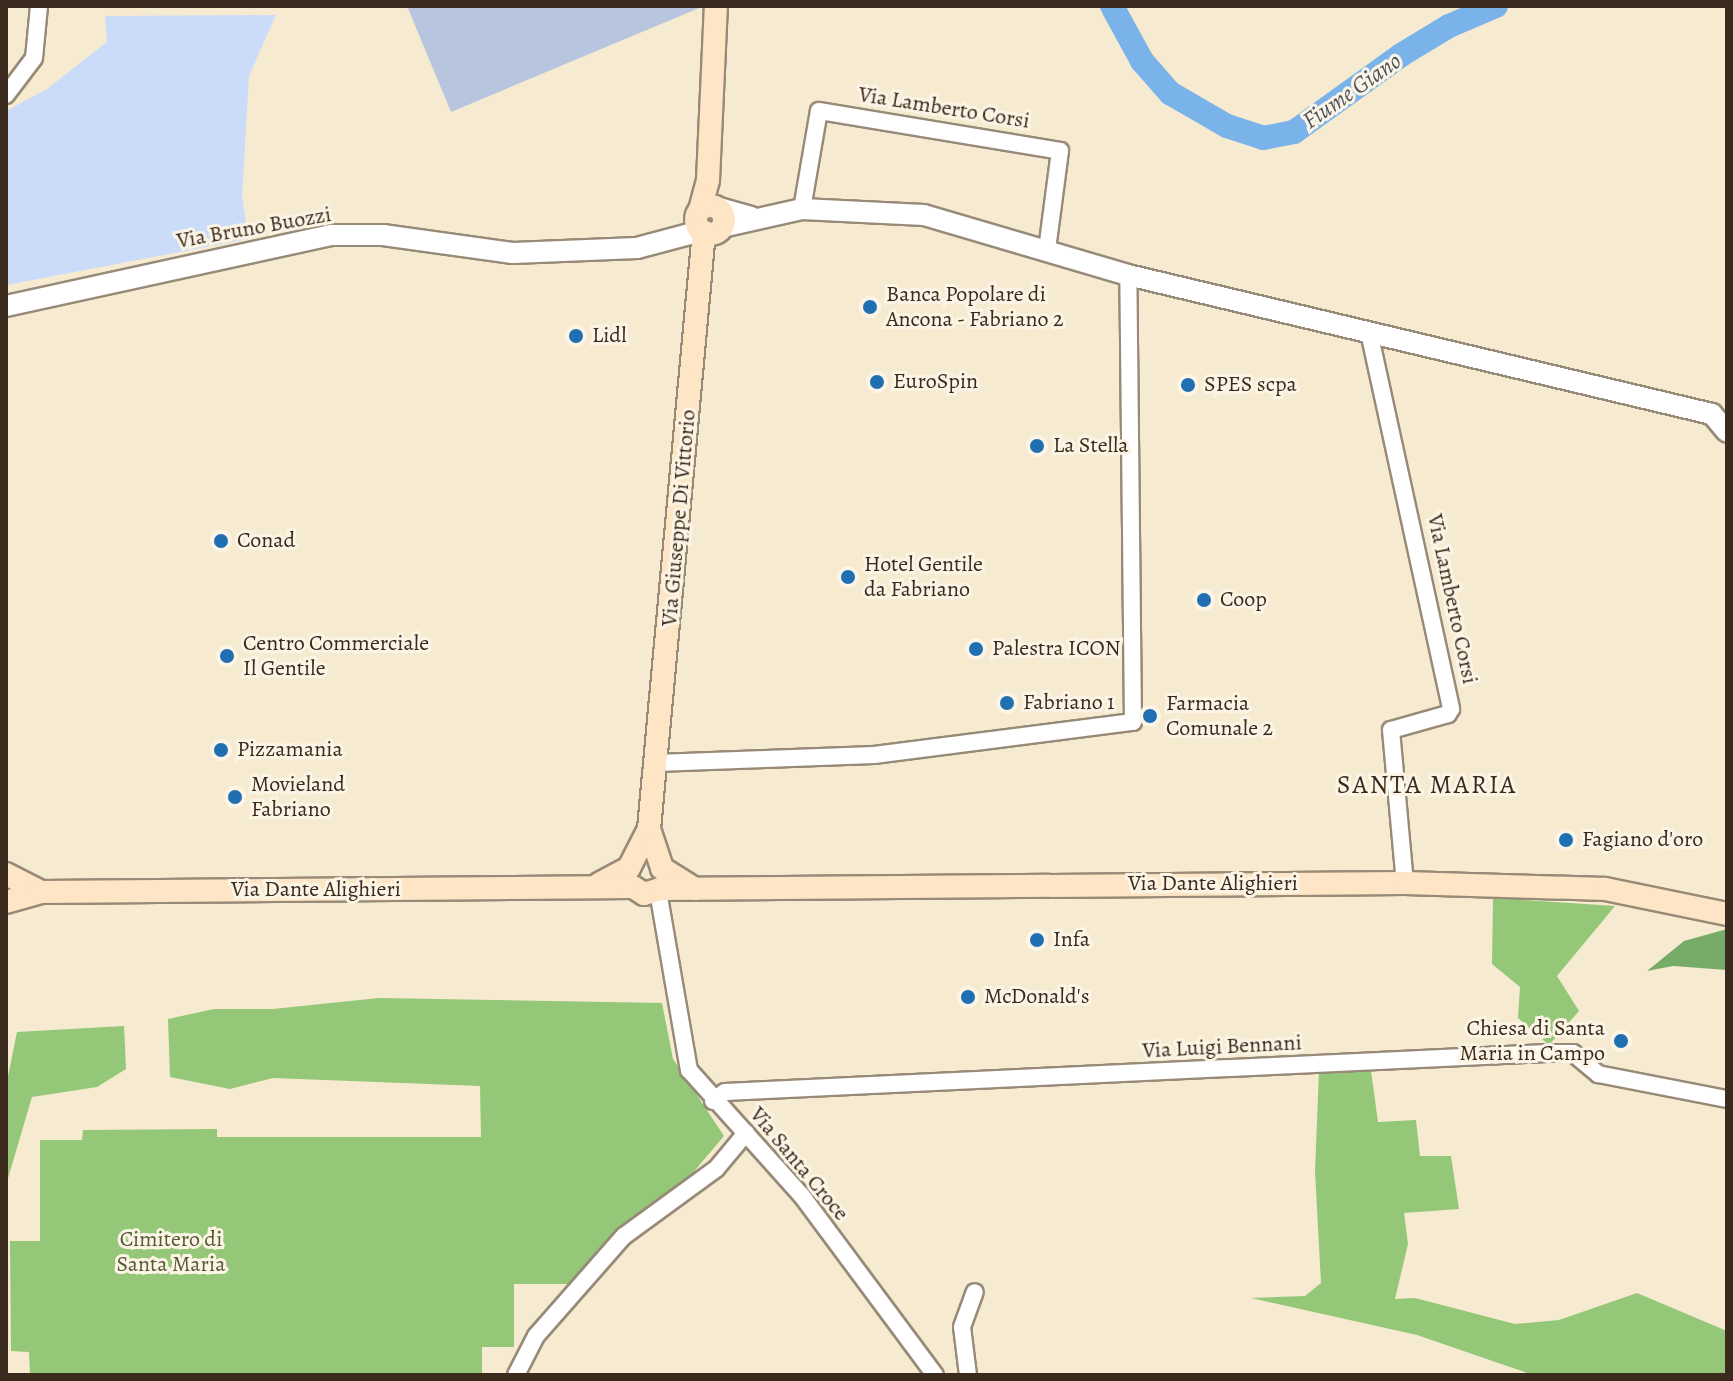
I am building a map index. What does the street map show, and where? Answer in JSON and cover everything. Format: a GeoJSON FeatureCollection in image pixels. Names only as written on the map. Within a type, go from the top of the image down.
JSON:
{"type":"FeatureCollection","features":[{"type":"Feature","properties":{"kind":"main road"},"geometry":{"type":"LineString","coordinates":[[709,220],[716,6]]}},
{"type":"Feature","properties":{"kind":"main road","name":"Via Giuseppe Di Vittorio"},"geometry":{"type":"LineString","coordinates":[[647,878],[649,829],[709,220]]}},
{"type":"Feature","properties":{"kind":"main road","name":"Via Dante Alighieri"},"geometry":{"type":"LineString","coordinates":[[6,874],[41,892]]}},
{"type":"Feature","properties":{"kind":"main road","name":"Via Dante Alighieri"},"geometry":{"type":"LineString","coordinates":[[6,902],[41,892],[591,887],[647,878],[696,890],[1405,883],[1605,889],[1727,914]]}},
{"type":"Feature","properties":{"kind":"street"},"geometry":{"type":"LineString","coordinates":[[6,95],[34,58],[39,6]]}},
{"type":"Feature","properties":{"kind":"street","name":"Via Lamberto Corsi"},"geometry":{"type":"LineString","coordinates":[[802,209],[819,111],[1045,148],[1060,151],[1047,250]]}},
{"type":"Feature","properties":{"kind":"street"},"geometry":{"type":"LineString","coordinates":[[658,243],[709,220],[802,209],[924,215],[1128,275],[1719,413],[1727,432]]}},
{"type":"Feature","properties":{"kind":"street","name":"Via Bruno Buozzi"},"geometry":{"type":"LineString","coordinates":[[6,306],[332,235],[383,235],[513,253],[658,243],[689,251],[704,273]]}},
{"type":"Feature","properties":{"kind":"street"},"geometry":{"type":"LineString","coordinates":[[656,763],[874,755],[1133,722],[1128,275]]}},
{"type":"Feature","properties":{"kind":"street","name":"Via Lamberto Corsi"},"geometry":{"type":"LineString","coordinates":[[1369,332],[1451,709],[1448,714],[1391,730],[1405,883]]}},
{"type":"Feature","properties":{"kind":"street","name":"Via Santa Croce"},"geometry":{"type":"LineString","coordinates":[[647,878],[659,918],[689,1070],[713,1101],[802,1196],[935,1375]]}},
{"type":"Feature","properties":{"kind":"street","name":"Via Luigi Bennani"},"geometry":{"type":"LineString","coordinates":[[713,1101],[725,1092],[1547,1053],[1573,1053],[1598,1074],[1727,1099]]}},
{"type":"Feature","properties":{"kind":"street"},"geometry":{"type":"LineString","coordinates":[[516,1375],[536,1336],[624,1236],[716,1169],[746,1133]]}},
{"type":"Feature","properties":{"kind":"street"},"geometry":{"type":"LineString","coordinates":[[968,1375],[962,1327],[975,1292]]}},
{"type":"Feature","properties":{"kind":"shaded area"},"geometry":{"type":"Polygon","coordinates":[[[407,6],[704,6],[451,112],[407,6]]]}},
{"type":"Feature","properties":{"kind":"shaded area"},"geometry":{"type":"Polygon","coordinates":[[[276,15],[249,76],[242,195],[248,239],[6,285],[6,111],[47,89],[107,42],[105,16],[276,15]]]}},
{"type":"Feature","properties":{"kind":"green space"},"geometry":{"type":"Polygon","coordinates":[[[1493,898],[1615,906],[1557,976],[1579,1011],[1549,1045],[1518,1018],[1520,987],[1492,964],[1493,898]]]}},
{"type":"Feature","properties":{"kind":"green space"},"geometry":{"type":"Polygon","coordinates":[[[1727,929],[1727,970],[1673,966],[1647,971],[1684,941],[1727,929]]]}},
{"type":"Feature","properties":{"kind":"green space","name":"Cimitero di Santa Maria"},"geometry":{"type":"Polygon","coordinates":[[[379,998],[662,1003],[673,1059],[724,1136],[691,1175],[619,1227],[569,1284],[514,1284],[514,1347],[482,1347],[482,1375],[30,1375],[29,1352],[11,1351],[10,1241],[40,1241],[40,1140],[82,1140],[83,1130],[217,1129],[217,1137],[481,1137],[480,1086],[273,1078],[230,1089],[170,1077],[168,1019],[214,1009],[273,1009],[379,998]]]}},
{"type":"Feature","properties":{"kind":"green space"},"geometry":{"type":"Polygon","coordinates":[[[124,1026],[126,1069],[97,1087],[32,1097],[6,1185],[6,1086],[17,1032],[124,1026]]]}},
{"type":"Feature","properties":{"kind":"green space"},"geometry":{"type":"Polygon","coordinates":[[[1319,1071],[1371,1071],[1378,1122],[1416,1120],[1420,1156],[1451,1156],[1459,1209],[1404,1213],[1408,1244],[1395,1299],[1415,1298],[1515,1324],[1559,1320],[1637,1293],[1727,1331],[1727,1375],[1533,1375],[1417,1335],[1251,1298],[1305,1296],[1321,1283],[1315,1171],[1319,1071]]]}},
{"type":"Feature","properties":{"kind":"waterway","name":"Fiume Giano"},"geometry":{"type":"LineString","coordinates":[[1112,6],[1142,61],[1170,93],[1227,126],[1263,138],[1294,132],[1401,55],[1449,26],[1496,6]]}},
{"type":"Feature","properties":{"kind":"place","name":"Banca Popolare di Ancona - Fabriano 2"},"geometry":{"type":"Point","coordinates":[870,307]}},
{"type":"Feature","properties":{"kind":"place","name":"Lidl"},"geometry":{"type":"Point","coordinates":[576,336]}},
{"type":"Feature","properties":{"kind":"place","name":"EuroSpin"},"geometry":{"type":"Point","coordinates":[877,382]}},
{"type":"Feature","properties":{"kind":"place","name":"SPES scpa"},"geometry":{"type":"Point","coordinates":[1188,385]}},
{"type":"Feature","properties":{"kind":"place","name":"La Stella"},"geometry":{"type":"Point","coordinates":[1037,446]}},
{"type":"Feature","properties":{"kind":"place","name":"Conad"},"geometry":{"type":"Point","coordinates":[221,541]}},
{"type":"Feature","properties":{"kind":"place","name":"Hotel Gentile da Fabriano"},"geometry":{"type":"Point","coordinates":[848,577]}},
{"type":"Feature","properties":{"kind":"place","name":"Coop"},"geometry":{"type":"Point","coordinates":[1204,600]}},
{"type":"Feature","properties":{"kind":"place","name":"Palestra ICON"},"geometry":{"type":"Point","coordinates":[976,649]}},
{"type":"Feature","properties":{"kind":"place","name":"Centro Commerciale Il Gentile"},"geometry":{"type":"Point","coordinates":[227,656]}},
{"type":"Feature","properties":{"kind":"place","name":"Fabriano 1"},"geometry":{"type":"Point","coordinates":[1007,703]}},
{"type":"Feature","properties":{"kind":"place","name":"Farmacia Comunale 2"},"geometry":{"type":"Point","coordinates":[1150,716]}},
{"type":"Feature","properties":{"kind":"place","name":"Pizzamania"},"geometry":{"type":"Point","coordinates":[221,750]}},
{"type":"Feature","properties":{"kind":"place","name":"Movieland Fabriano"},"geometry":{"type":"Point","coordinates":[235,797]}},
{"type":"Feature","properties":{"kind":"place","name":"Fagiano d'oro"},"geometry":{"type":"Point","coordinates":[1566,840]}},
{"type":"Feature","properties":{"kind":"place","name":"Infa"},"geometry":{"type":"Point","coordinates":[1037,940]}},
{"type":"Feature","properties":{"kind":"place","name":"McDonald's"},"geometry":{"type":"Point","coordinates":[968,997]}},
{"type":"Feature","properties":{"kind":"place","name":"Chiesa di Santa Maria in Campo"},"geometry":{"type":"Point","coordinates":[1621,1041]}},
{"type":"Feature","properties":{"kind":"district","name":"SANTA MARIA"},"geometry":{"type":"Point","coordinates":[1427,785]}}]}
